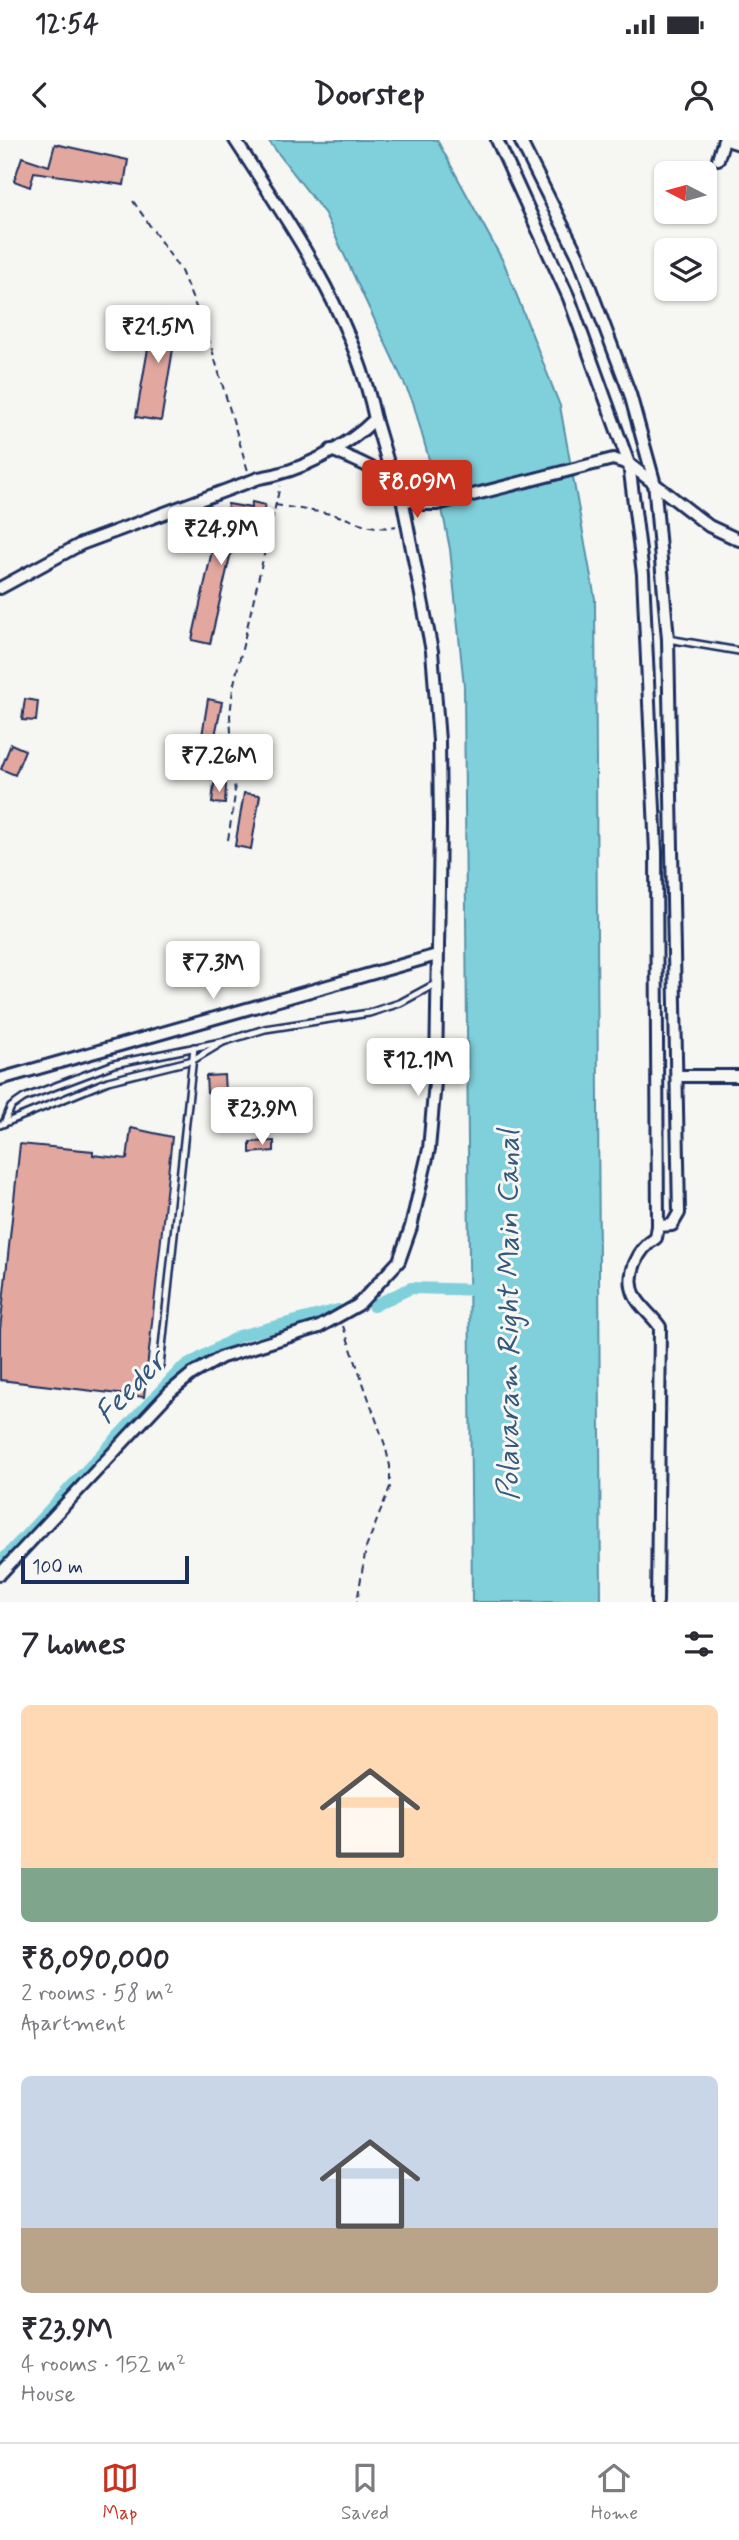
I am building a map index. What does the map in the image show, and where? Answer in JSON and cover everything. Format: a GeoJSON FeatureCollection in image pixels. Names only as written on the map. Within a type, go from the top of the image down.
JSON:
{"type":"FeatureCollection","features":[{"type":"Feature","properties":{"kind":"street"},"geometry":{"type":"LineString","coordinates":[[0,1574],[170,1392],[192,1374],[222,1357],[318,1327],[358,1305],[399,1261],[411,1227],[429,1149],[436,1071],[439,741],[432,651],[402,498],[394,483],[353,344],[316,265],[235,140]]}},
{"type":"Feature","properties":{"kind":"street"},"geometry":{"type":"LineString","coordinates":[[496,140],[569,298],[629,464],[643,574],[656,852],[658,1226],[656,1238],[643,1245],[636,1257],[633,1284],[635,1297],[660,1326],[657,1602]]}},
{"type":"Feature","properties":{"kind":"street"},"geometry":{"type":"LineString","coordinates":[[520,140],[578,256],[630,394],[654,481],[668,639],[678,1213],[672,1225],[658,1226]]}},
{"type":"Feature","properties":{"kind":"street"},"geometry":{"type":"LineString","coordinates":[[718,159],[726,140],[739,144]]}},
{"type":"Feature","properties":{"kind":"street"},"geometry":{"type":"LineString","coordinates":[[0,588],[81,544],[251,481],[278,475],[357,437],[375,419]]}},
{"type":"Feature","properties":{"kind":"street"},"geometry":{"type":"LineString","coordinates":[[331,450],[372,468],[394,483]]}},
{"type":"Feature","properties":{"kind":"street"},"geometry":{"type":"LineString","coordinates":[[402,498],[421,504],[438,504],[613,459],[629,464],[709,526],[739,540]]}},
{"type":"Feature","properties":{"kind":"street"},"geometry":{"type":"LineString","coordinates":[[0,1079],[437,955]]}},
{"type":"Feature","properties":{"kind":"street"},"geometry":{"type":"LineString","coordinates":[[677,1076],[739,1076]]}},
{"type":"Feature","properties":{"kind":"lane"},"geometry":{"type":"LineString","coordinates":[[668,639],[739,652]]}},
{"type":"Feature","properties":{"kind":"lane"},"geometry":{"type":"LineString","coordinates":[[3,1123],[11,1107],[24,1098],[114,1064],[226,1041],[265,1029],[369,1013],[400,1003],[437,984]]}},
{"type":"Feature","properties":{"kind":"lane"},"geometry":{"type":"LineString","coordinates":[[3,1123],[108,1081],[193,1060],[226,1041]]}},
{"type":"Feature","properties":{"kind":"lane"},"geometry":{"type":"LineString","coordinates":[[160,1366],[194,1047]]}},
{"type":"Feature","properties":{"kind":"path"},"geometry":{"type":"LineString","coordinates":[[133,201],[180,271],[208,336],[251,481]]}},
{"type":"Feature","properties":{"kind":"path"},"geometry":{"type":"LineString","coordinates":[[228,839],[235,795],[230,716],[233,688],[280,486],[278,475]]}},
{"type":"Feature","properties":{"kind":"path"},"geometry":{"type":"LineString","coordinates":[[275,505],[334,515],[384,529],[407,523]]}},
{"type":"Feature","properties":{"kind":"path"},"geometry":{"type":"LineString","coordinates":[[340,1317],[366,1398],[385,1444],[390,1466],[390,1487],[366,1548],[357,1602]]}},
{"type":"Feature","properties":{"kind":"water","name":"Polavaram Right Main Canal"},"geometry":{"type":"Polygon","coordinates":[[[268,140],[437,140],[504,263],[560,406],[595,599],[601,1602],[472,1602],[464,686],[450,549],[440,499],[413,402],[325,214],[268,140]]]}},
{"type":"Feature","properties":{"kind":"building"},"geometry":{"type":"Polygon","coordinates":[[[55,144],[128,160],[124,185],[34,172],[30,187],[14,181],[22,157],[49,166],[55,144]]]}},
{"type":"Feature","properties":{"kind":"building"},"geometry":{"type":"Polygon","coordinates":[[[155,309],[179,313],[161,421],[136,417],[155,309]]]}},
{"type":"Feature","properties":{"kind":"building"},"geometry":{"type":"Polygon","coordinates":[[[252,502],[265,505],[261,522],[239,517],[210,644],[192,640],[220,515],[226,516],[228,504],[251,508],[252,502]]]}},
{"type":"Feature","properties":{"kind":"building"},"geometry":{"type":"Polygon","coordinates":[[[25,699],[38,701],[36,721],[22,720],[25,699]]]}},
{"type":"Feature","properties":{"kind":"building"},"geometry":{"type":"Polygon","coordinates":[[[208,699],[222,702],[212,750],[200,748],[208,699]]]}},
{"type":"Feature","properties":{"kind":"building"},"geometry":{"type":"Polygon","coordinates":[[[11,744],[25,750],[15,775],[1,769],[11,744]]]}},
{"type":"Feature","properties":{"kind":"building"},"geometry":{"type":"Polygon","coordinates":[[[214,784],[226,785],[225,804],[212,803],[214,784]]]}},
{"type":"Feature","properties":{"kind":"building"},"geometry":{"type":"Polygon","coordinates":[[[244,793],[260,795],[251,849],[235,846],[244,793]]]}},
{"type":"Feature","properties":{"kind":"building"},"geometry":{"type":"Polygon","coordinates":[[[224,1075],[225,1092],[207,1093],[206,1076],[224,1075]]]}},
{"type":"Feature","properties":{"kind":"building"},"geometry":{"type":"Polygon","coordinates":[[[131,1128],[172,1137],[144,1397],[0,1380],[0,1330],[20,1144],[93,1151],[93,1155],[127,1159],[131,1128]]]}},
{"type":"Feature","properties":{"kind":"building"},"geometry":{"type":"Polygon","coordinates":[[[274,1141],[274,1151],[250,1153],[250,1142],[274,1141]]]}},
{"type":"Feature","properties":{"kind":"waterway","name":"Feeder"},"geometry":{"type":"LineString","coordinates":[[373,1306],[411,1288],[484,1290]]}},
{"type":"Feature","properties":{"kind":"waterway","name":"Feeder"},"geometry":{"type":"LineString","coordinates":[[0,1563],[181,1369],[239,1336],[338,1310]]}}]}
